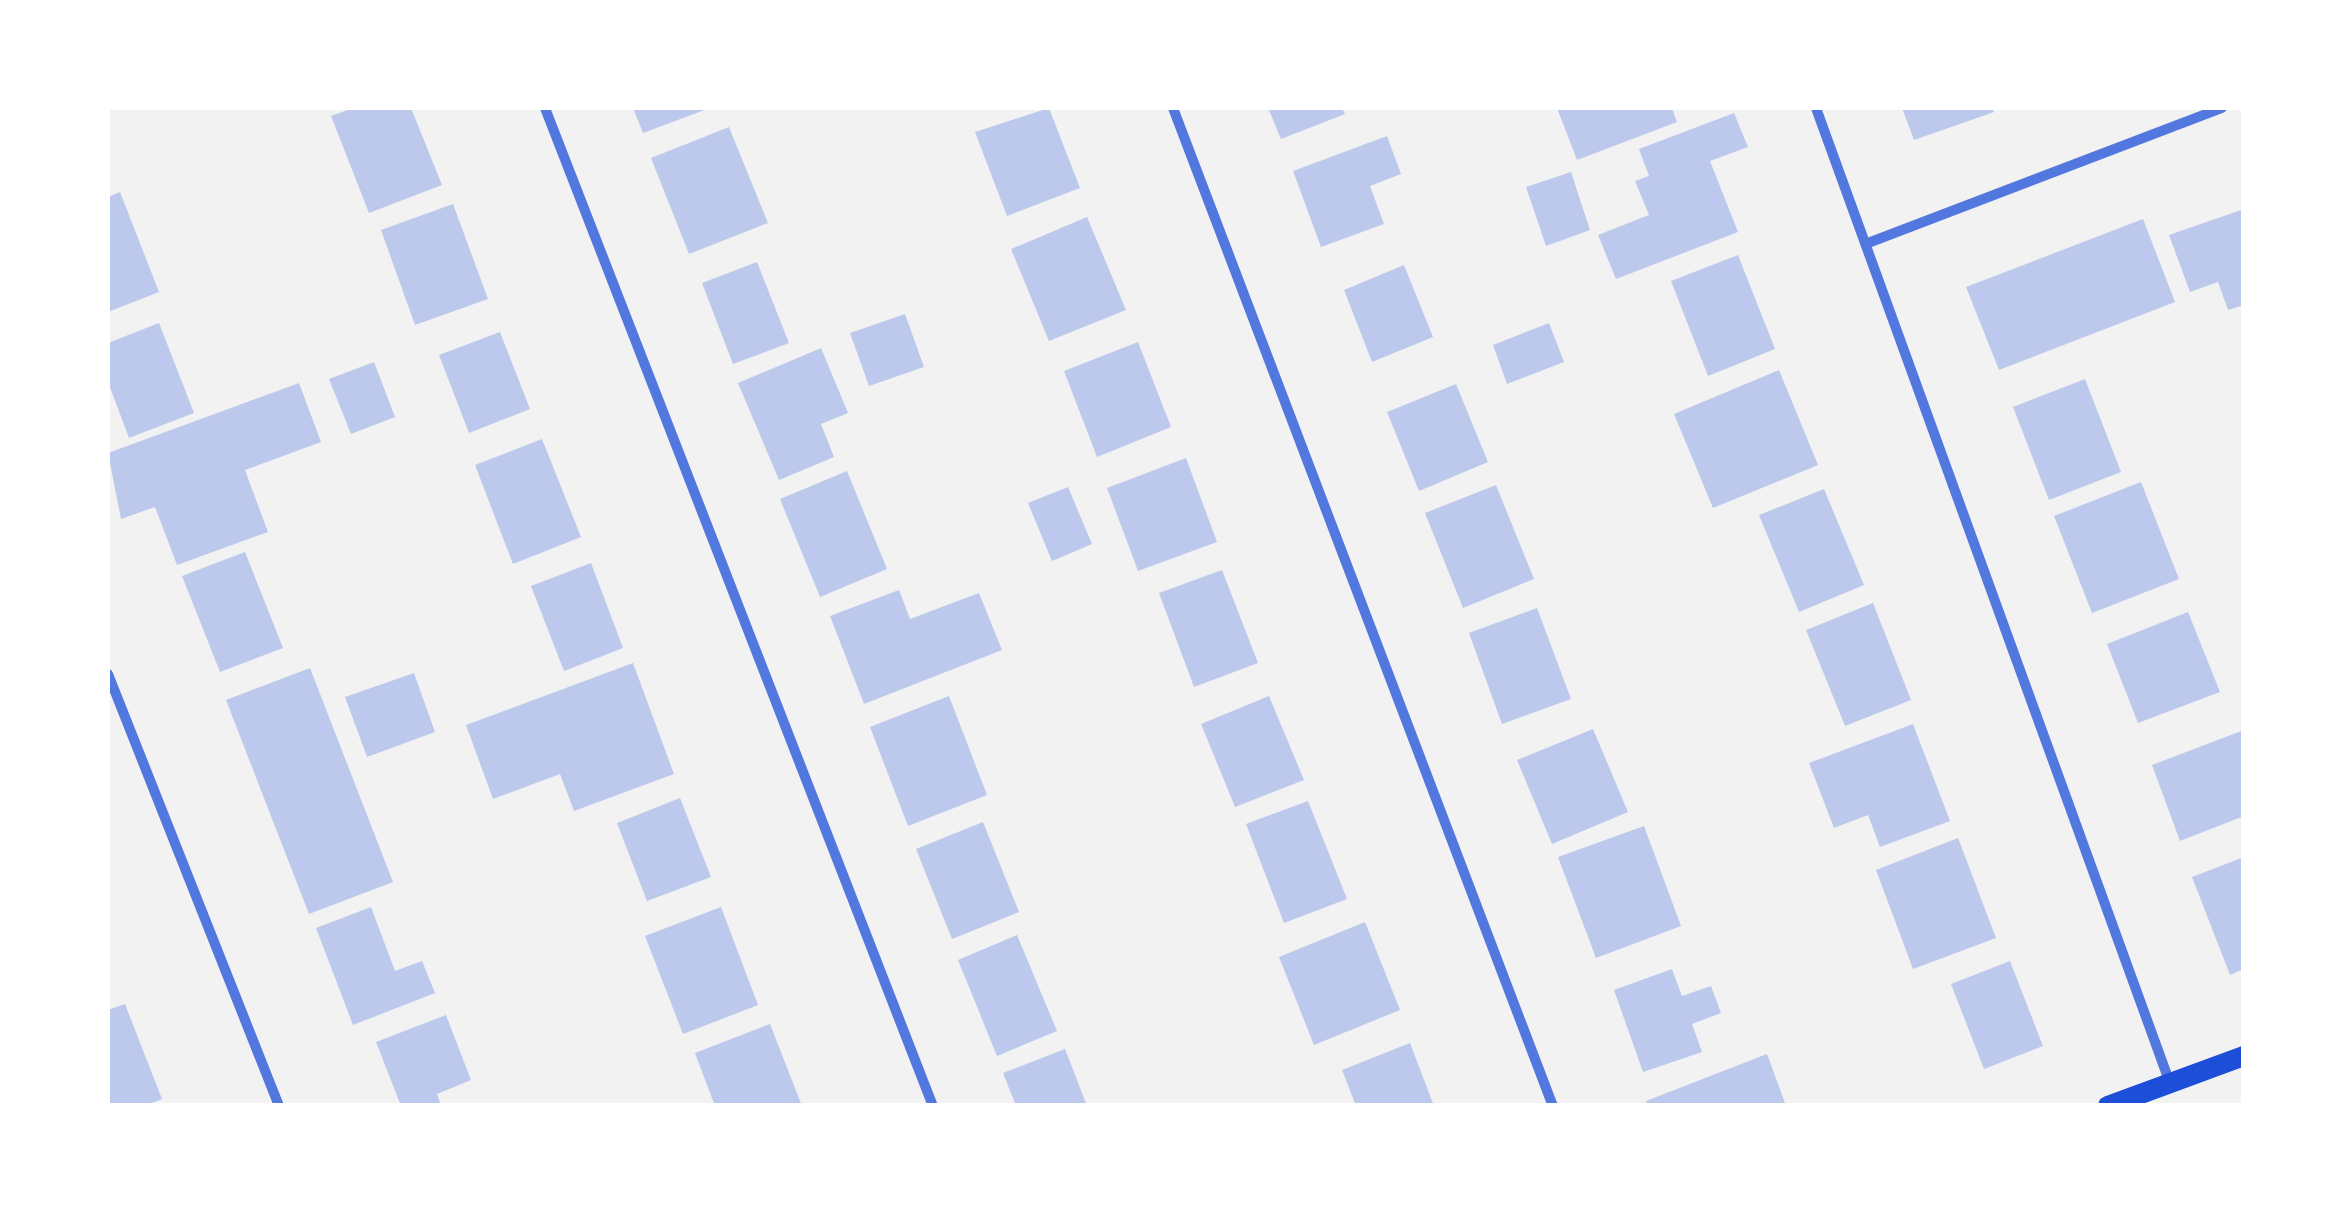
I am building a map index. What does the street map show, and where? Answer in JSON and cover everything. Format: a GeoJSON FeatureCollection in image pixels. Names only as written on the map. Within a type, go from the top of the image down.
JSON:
{"type":"FeatureCollection","features":[{"type":"Feature","properties":{"kind":"main road"},"geometry":{"type":"LineString","coordinates":[[2108,1106],[2244,1056]]}},
{"type":"Feature","properties":{"kind":"street"},"geometry":{"type":"LineString","coordinates":[[544,108],[934,1106]]}},
{"type":"Feature","properties":{"kind":"street"},"geometry":{"type":"LineString","coordinates":[[1173,108],[1554,1106]]}},
{"type":"Feature","properties":{"kind":"street"},"geometry":{"type":"LineString","coordinates":[[1816,108],[1868,242],[2170,1084]]}},
{"type":"Feature","properties":{"kind":"street"},"geometry":{"type":"LineString","coordinates":[[1868,242],[2222,108]]}},
{"type":"Feature","properties":{"kind":"street"},"geometry":{"type":"LineString","coordinates":[[108,674],[279,1106]]}},
{"type":"Feature","properties":{"kind":"building"},"geometry":{"type":"Polygon","coordinates":[[[353,108],[411,108],[442,185],[369,213],[331,116],[353,108]]]}},
{"type":"Feature","properties":{"kind":"building"},"geometry":{"type":"Polygon","coordinates":[[[633,108],[710,108],[643,133],[633,108]]]}},
{"type":"Feature","properties":{"kind":"building"},"geometry":{"type":"Polygon","coordinates":[[[1049,108],[1080,188],[1007,216],[975,132],[1049,108]]]}},
{"type":"Feature","properties":{"kind":"building"},"geometry":{"type":"Polygon","coordinates":[[[1268,108],[1342,108],[1345,114],[1281,139],[1268,108]]]}},
{"type":"Feature","properties":{"kind":"building"},"geometry":{"type":"Polygon","coordinates":[[[1557,108],[1672,108],[1677,122],[1577,160],[1557,108]]]}},
{"type":"Feature","properties":{"kind":"building"},"geometry":{"type":"Polygon","coordinates":[[[1902,108],[1992,108],[1994,112],[1914,140],[1902,108]]]}},
{"type":"Feature","properties":{"kind":"building"},"geometry":{"type":"Polygon","coordinates":[[[1734,113],[1748,147],[1710,161],[1738,232],[1616,279],[1598,235],[1649,215],[1635,181],[1649,176],[1639,149],[1734,113]]]}},
{"type":"Feature","properties":{"kind":"building"},"geometry":{"type":"Polygon","coordinates":[[[729,127],[768,223],[689,254],[651,158],[729,127]]]}},
{"type":"Feature","properties":{"kind":"building"},"geometry":{"type":"Polygon","coordinates":[[[1387,136],[1401,174],[1370,186],[1384,224],[1321,247],[1293,171],[1387,136]]]}},
{"type":"Feature","properties":{"kind":"building"},"geometry":{"type":"Polygon","coordinates":[[[1571,172],[1590,230],[1546,246],[1526,187],[1571,172]]]}},
{"type":"Feature","properties":{"kind":"building"},"geometry":{"type":"Polygon","coordinates":[[[120,192],[159,292],[108,312],[108,197],[120,192]]]}},
{"type":"Feature","properties":{"kind":"building"},"geometry":{"type":"Polygon","coordinates":[[[453,204],[488,299],[415,325],[381,230],[453,204]]]}},
{"type":"Feature","properties":{"kind":"building"},"geometry":{"type":"Polygon","coordinates":[[[2244,209],[2244,305],[2228,310],[2218,282],[2190,292],[2169,235],[2244,209]]]}},
{"type":"Feature","properties":{"kind":"building"},"geometry":{"type":"Polygon","coordinates":[[[1087,217],[1126,310],[1049,341],[1011,249],[1087,217]]]}},
{"type":"Feature","properties":{"kind":"building"},"geometry":{"type":"Polygon","coordinates":[[[2143,219],[2175,302],[1999,370],[1966,287],[2143,219]]]}},
{"type":"Feature","properties":{"kind":"building"},"geometry":{"type":"Polygon","coordinates":[[[1738,255],[1775,349],[1708,376],[1671,281],[1738,255]]]}},
{"type":"Feature","properties":{"kind":"building"},"geometry":{"type":"Polygon","coordinates":[[[757,262],[789,343],[733,364],[702,283],[757,262]]]}},
{"type":"Feature","properties":{"kind":"building"},"geometry":{"type":"Polygon","coordinates":[[[1404,265],[1433,337],[1372,362],[1344,290],[1404,265]]]}},
{"type":"Feature","properties":{"kind":"building"},"geometry":{"type":"Polygon","coordinates":[[[905,314],[924,367],[869,386],[850,333],[905,314]]]}},
{"type":"Feature","properties":{"kind":"building"},"geometry":{"type":"Polygon","coordinates":[[[159,323],[194,413],[129,438],[108,382],[108,343],[159,323]]]}},
{"type":"Feature","properties":{"kind":"building"},"geometry":{"type":"Polygon","coordinates":[[[1549,323],[1564,362],[1507,384],[1493,345],[1549,323]]]}},
{"type":"Feature","properties":{"kind":"building"},"geometry":{"type":"Polygon","coordinates":[[[500,332],[530,409],[469,433],[439,355],[500,332]]]}},
{"type":"Feature","properties":{"kind":"building"},"geometry":{"type":"Polygon","coordinates":[[[1138,342],[1171,427],[1097,457],[1064,371],[1138,342]]]}},
{"type":"Feature","properties":{"kind":"building"},"geometry":{"type":"Polygon","coordinates":[[[821,348],[848,413],[821,424],[834,457],[779,480],[738,383],[821,348]]]}},
{"type":"Feature","properties":{"kind":"building"},"geometry":{"type":"Polygon","coordinates":[[[374,362],[395,417],[351,434],[329,379],[374,362]]]}},
{"type":"Feature","properties":{"kind":"building"},"geometry":{"type":"Polygon","coordinates":[[[1779,370],[1818,465],[1713,508],[1674,414],[1779,370]]]}},
{"type":"Feature","properties":{"kind":"building"},"geometry":{"type":"Polygon","coordinates":[[[2085,379],[2121,472],[2049,500],[2013,407],[2085,379]]]}},
{"type":"Feature","properties":{"kind":"building"},"geometry":{"type":"Polygon","coordinates":[[[299,383],[321,442],[245,470],[268,532],[177,565],[155,507],[121,519],[108,453],[299,383]]]}},
{"type":"Feature","properties":{"kind":"building"},"geometry":{"type":"Polygon","coordinates":[[[1456,384],[1488,462],[1419,491],[1387,412],[1456,384]]]}},
{"type":"Feature","properties":{"kind":"building"},"geometry":{"type":"Polygon","coordinates":[[[542,439],[581,537],[513,564],[475,465],[542,439]]]}},
{"type":"Feature","properties":{"kind":"building"},"geometry":{"type":"Polygon","coordinates":[[[1186,458],[1217,542],[1138,571],[1107,488],[1186,458]]]}},
{"type":"Feature","properties":{"kind":"building"},"geometry":{"type":"Polygon","coordinates":[[[847,471],[887,569],[820,597],[780,499],[847,471]]]}},
{"type":"Feature","properties":{"kind":"building"},"geometry":{"type":"Polygon","coordinates":[[[2141,482],[2179,579],[2092,613],[2054,516],[2141,482]]]}},
{"type":"Feature","properties":{"kind":"building"},"geometry":{"type":"Polygon","coordinates":[[[1496,485],[1534,579],[1463,608],[1425,513],[1496,485]]]}},
{"type":"Feature","properties":{"kind":"building"},"geometry":{"type":"Polygon","coordinates":[[[1068,487],[1092,544],[1052,561],[1028,503],[1068,487]]]}},
{"type":"Feature","properties":{"kind":"building"},"geometry":{"type":"Polygon","coordinates":[[[1824,489],[1864,585],[1799,612],[1759,515],[1824,489]]]}},
{"type":"Feature","properties":{"kind":"building"},"geometry":{"type":"Polygon","coordinates":[[[245,552],[283,648],[220,672],[182,576],[245,552]]]}},
{"type":"Feature","properties":{"kind":"building"},"geometry":{"type":"Polygon","coordinates":[[[591,563],[623,648],[564,671],[531,586],[591,563]]]}},
{"type":"Feature","properties":{"kind":"building"},"geometry":{"type":"Polygon","coordinates":[[[1222,570],[1258,663],[1194,687],[1159,593],[1222,570]]]}},
{"type":"Feature","properties":{"kind":"building"},"geometry":{"type":"Polygon","coordinates":[[[899,590],[910,619],[979,593],[1002,650],[864,704],[830,616],[899,590]]]}},
{"type":"Feature","properties":{"kind":"building"},"geometry":{"type":"Polygon","coordinates":[[[1873,603],[1911,700],[1845,726],[1806,630],[1873,603]]]}},
{"type":"Feature","properties":{"kind":"building"},"geometry":{"type":"Polygon","coordinates":[[[1537,608],[1571,699],[1502,724],[1469,633],[1537,608]]]}},
{"type":"Feature","properties":{"kind":"building"},"geometry":{"type":"Polygon","coordinates":[[[2188,612],[2220,692],[2138,723],[2107,644],[2188,612]]]}},
{"type":"Feature","properties":{"kind":"building"},"geometry":{"type":"Polygon","coordinates":[[[633,663],[674,774],[574,811],[560,774],[493,799],[466,725],[633,663]]]}},
{"type":"Feature","properties":{"kind":"building"},"geometry":{"type":"Polygon","coordinates":[[[310,668],[393,882],[309,914],[226,700],[310,668]]]}},
{"type":"Feature","properties":{"kind":"building"},"geometry":{"type":"Polygon","coordinates":[[[414,673],[435,732],[367,757],[345,697],[414,673]]]}},
{"type":"Feature","properties":{"kind":"building"},"geometry":{"type":"Polygon","coordinates":[[[949,696],[987,795],[908,826],[870,727],[949,696]]]}},
{"type":"Feature","properties":{"kind":"building"},"geometry":{"type":"Polygon","coordinates":[[[1269,696],[1304,780],[1235,807],[1201,724],[1269,696]]]}},
{"type":"Feature","properties":{"kind":"building"},"geometry":{"type":"Polygon","coordinates":[[[1913,724],[1950,821],[1880,847],[1868,815],[1834,828],[1809,763],[1913,724]]]}},
{"type":"Feature","properties":{"kind":"building"},"geometry":{"type":"Polygon","coordinates":[[[1593,729],[1628,812],[1552,844],[1517,760],[1593,729]]]}},
{"type":"Feature","properties":{"kind":"building"},"geometry":{"type":"Polygon","coordinates":[[[2244,730],[2244,816],[2180,841],[2152,765],[2244,730]]]}},
{"type":"Feature","properties":{"kind":"building"},"geometry":{"type":"Polygon","coordinates":[[[680,798],[711,877],[647,901],[617,823],[680,798]]]}},
{"type":"Feature","properties":{"kind":"building"},"geometry":{"type":"Polygon","coordinates":[[[1308,801],[1347,899],[1284,923],[1246,824],[1308,801]]]}},
{"type":"Feature","properties":{"kind":"building"},"geometry":{"type":"Polygon","coordinates":[[[983,822],[1019,912],[952,939],[916,849],[983,822]]]}},
{"type":"Feature","properties":{"kind":"building"},"geometry":{"type":"Polygon","coordinates":[[[1644,826],[1681,926],[1596,958],[1558,857],[1644,826]]]}},
{"type":"Feature","properties":{"kind":"building"},"geometry":{"type":"Polygon","coordinates":[[[1958,838],[1996,938],[1913,969],[1876,870],[1958,838]]]}},
{"type":"Feature","properties":{"kind":"building"},"geometry":{"type":"Polygon","coordinates":[[[2244,857],[2244,969],[2230,975],[2192,877],[2244,857]]]}},
{"type":"Feature","properties":{"kind":"building"},"geometry":{"type":"Polygon","coordinates":[[[371,907],[395,971],[422,961],[435,993],[353,1025],[316,928],[371,907]]]}},
{"type":"Feature","properties":{"kind":"building"},"geometry":{"type":"Polygon","coordinates":[[[721,907],[758,1005],[683,1034],[645,936],[721,907]]]}},
{"type":"Feature","properties":{"kind":"building"},"geometry":{"type":"Polygon","coordinates":[[[1365,922],[1400,1010],[1314,1045],[1279,957],[1365,922]]]}},
{"type":"Feature","properties":{"kind":"building"},"geometry":{"type":"Polygon","coordinates":[[[1017,935],[1057,1031],[997,1056],[958,960],[1017,935]]]}},
{"type":"Feature","properties":{"kind":"building"},"geometry":{"type":"Polygon","coordinates":[[[2010,961],[2043,1046],[1984,1069],[1951,984],[2010,961]]]}},
{"type":"Feature","properties":{"kind":"building"},"geometry":{"type":"Polygon","coordinates":[[[1672,969],[1682,996],[1711,986],[1721,1013],[1692,1024],[1702,1052],[1643,1072],[1614,990],[1672,969]]]}},
{"type":"Feature","properties":{"kind":"building"},"geometry":{"type":"Polygon","coordinates":[[[125,1004],[162,1099],[144,1106],[108,1106],[108,1010],[125,1004]]]}},
{"type":"Feature","properties":{"kind":"building"},"geometry":{"type":"Polygon","coordinates":[[[446,1015],[471,1080],[437,1094],[441,1106],[401,1106],[376,1042],[446,1015]]]}},
{"type":"Feature","properties":{"kind":"building"},"geometry":{"type":"Polygon","coordinates":[[[770,1024],[802,1106],[715,1106],[695,1053],[770,1024]]]}},
{"type":"Feature","properties":{"kind":"building"},"geometry":{"type":"Polygon","coordinates":[[[1410,1043],[1434,1106],[1356,1106],[1342,1070],[1410,1043]]]}},
{"type":"Feature","properties":{"kind":"building"},"geometry":{"type":"Polygon","coordinates":[[[1065,1049],[1087,1106],[1016,1106],[1003,1073],[1065,1049]]]}},
{"type":"Feature","properties":{"kind":"building"},"geometry":{"type":"Polygon","coordinates":[[[1767,1054],[1786,1106],[1648,1106],[1646,1101],[1767,1054]]]}}]}
